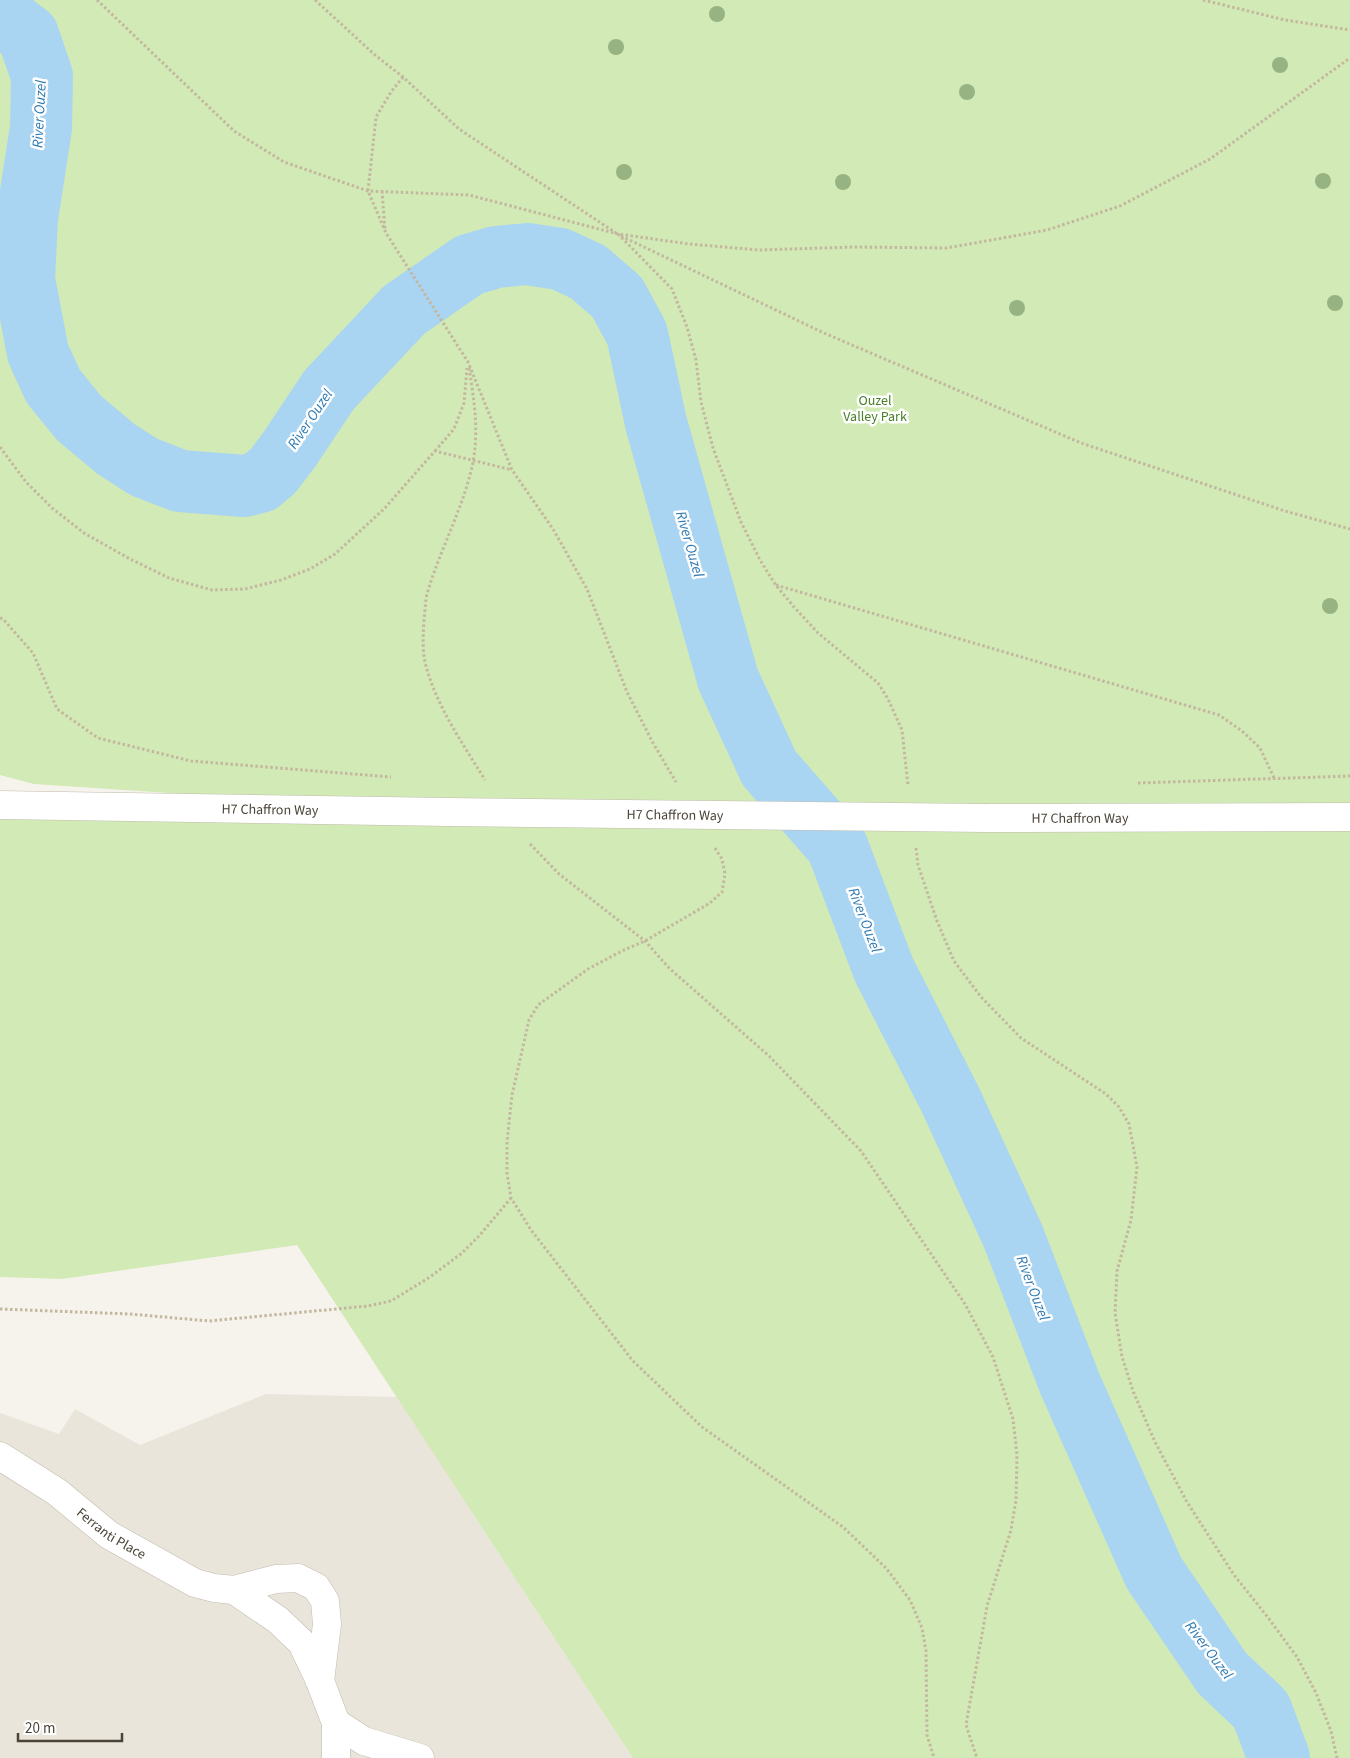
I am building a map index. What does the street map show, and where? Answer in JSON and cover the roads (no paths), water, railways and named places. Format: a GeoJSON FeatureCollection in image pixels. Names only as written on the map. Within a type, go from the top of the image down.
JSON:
{"type":"FeatureCollection","features":[{"type":"Feature","properties":{"kind":"street","name":"H7 Chaffron Way"},"geometry":{"type":"LineString","coordinates":[[0,805],[986,818],[1350,817]]}},
{"type":"Feature","properties":{"kind":"street","name":"Ferranti Place"},"geometry":{"type":"LineString","coordinates":[[0,1456],[57,1492],[109,1535],[195,1583],[214,1588],[234,1590],[276,1578],[298,1578],[316,1586],[325,1601],[327,1624],[320,1681]]}},
{"type":"Feature","properties":{"kind":"street","name":"Ferranti Place"},"geometry":{"type":"LineString","coordinates":[[234,1590],[278,1620],[302,1643],[320,1681],[336,1723],[336,1758]]}},
{"type":"Feature","properties":{"kind":"street"},"geometry":{"type":"LineString","coordinates":[[336,1723],[364,1741],[420,1758]]}},
{"type":"Feature","properties":{"kind":"waterway","name":"River Ouzel"},"geometry":{"type":"LineString","coordinates":[[0,14],[28,35],[42,76],[41,128],[27,218],[24,279],[38,353],[53,386],[79,418],[116,449],[144,467],[180,481],[244,486],[260,482],[273,471],[289,450],[329,390],[404,310],[469,265],[496,257],[527,254],[560,259],[588,272],[617,297],[637,334],[656,423],[728,679],[769,768],[837,846],[884,970],[950,1099],[1013,1236],[1070,1384],[1154,1573],[1222,1673],[1261,1710],[1279,1758]]}},
{"type":"Feature","properties":{"kind":"park label","name":"Ouzel Valley Park"},"geometry":{"type":"Point","coordinates":[875,408]}}]}
